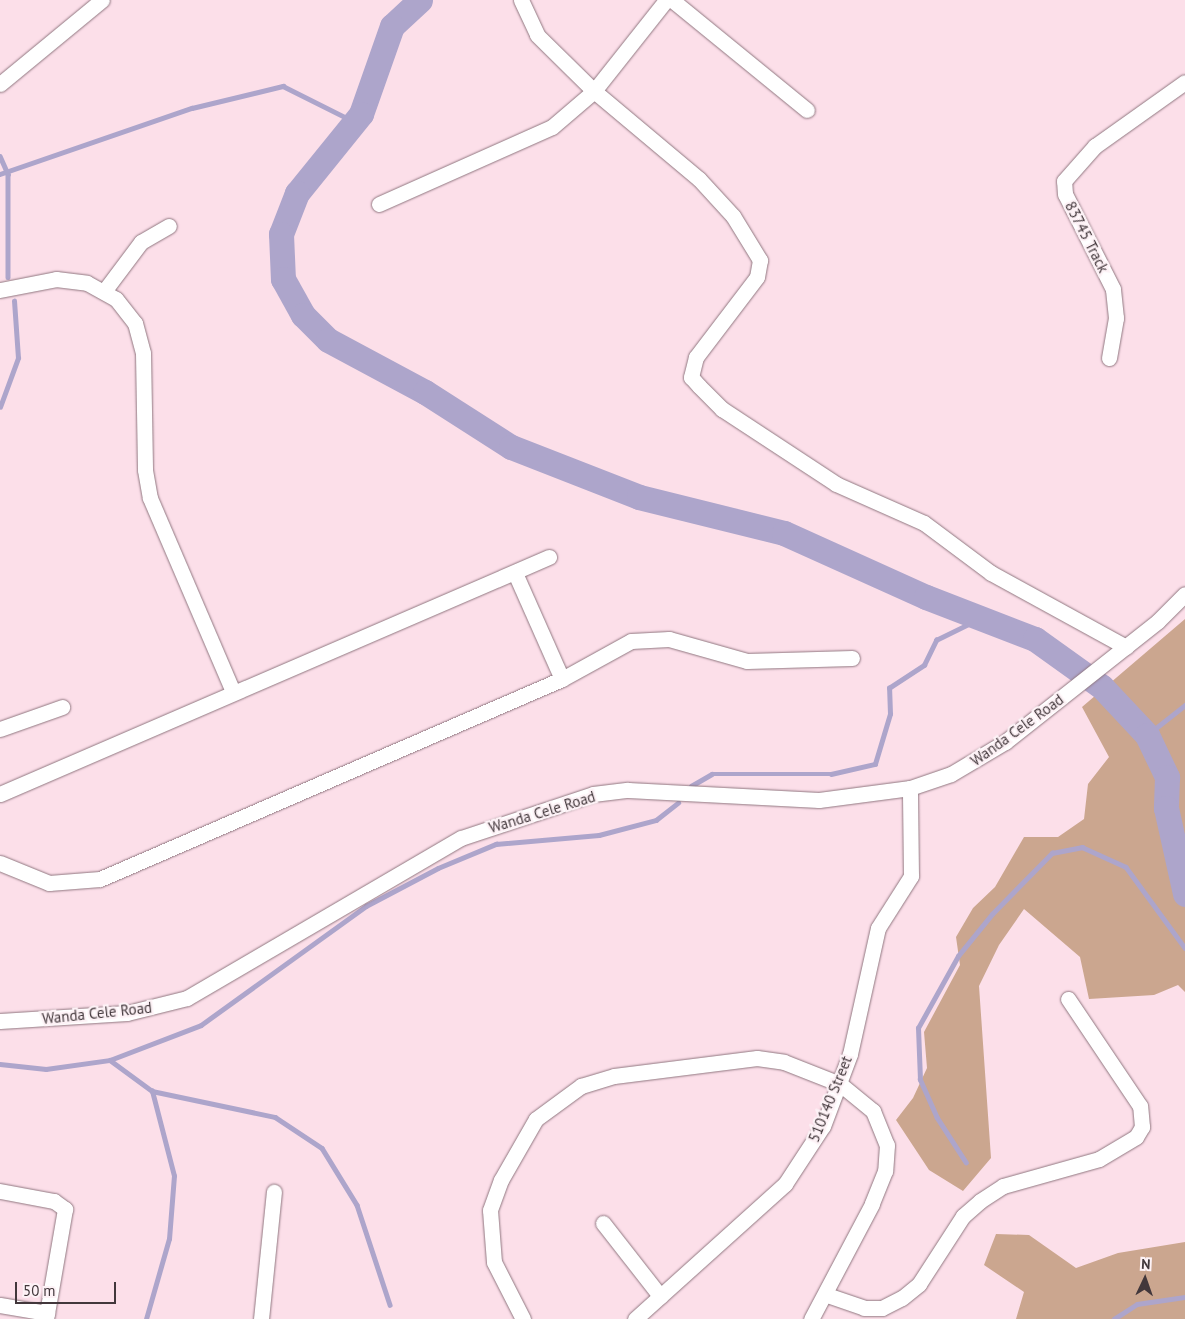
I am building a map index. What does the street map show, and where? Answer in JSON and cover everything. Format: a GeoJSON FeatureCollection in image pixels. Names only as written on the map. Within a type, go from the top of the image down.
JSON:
{"type":"FeatureCollection","features":[{"type":"Feature","properties":{"kind":"street"},"geometry":{"type":"LineString","coordinates":[[0,84],[102,0]]}},
{"type":"Feature","properties":{"kind":"street"},"geometry":{"type":"LineString","coordinates":[[521,0],[537,36],[594,91],[699,179],[732,216],[760,260],[757,277],[696,358],[691,377],[699,386],[722,409],[836,484],[924,522],[990,573],[1126,647]]}},
{"type":"Feature","properties":{"kind":"street"},"geometry":{"type":"LineString","coordinates":[[379,204],[552,127],[594,91],[666,0]]}},
{"type":"Feature","properties":{"kind":"street"},"geometry":{"type":"LineString","coordinates":[[672,0],[807,110]]}},
{"type":"Feature","properties":{"kind":"street","name":"83745 Track"},"geometry":{"type":"LineString","coordinates":[[1109,358],[1116,318],[1113,289],[1065,194],[1064,181],[1095,146],[1185,82]]}},
{"type":"Feature","properties":{"kind":"street"},"geometry":{"type":"LineString","coordinates":[[105,290],[137,246],[169,226]]}},
{"type":"Feature","properties":{"kind":"street"},"geometry":{"type":"LineString","coordinates":[[0,290],[56,279],[105,290],[127,312],[140,335],[150,498],[233,692]]}},
{"type":"Feature","properties":{"kind":"street"},"geometry":{"type":"LineString","coordinates":[[0,794],[549,557]]}},
{"type":"Feature","properties":{"kind":"street"},"geometry":{"type":"LineString","coordinates":[[515,573],[562,679]]}},
{"type":"Feature","properties":{"kind":"street","name":"Wanda Cele Road"},"geometry":{"type":"LineString","coordinates":[[0,1021],[127,1013],[187,998],[461,838],[593,794],[628,790],[819,800],[910,788],[977,762],[1126,647],[1185,594]]}},
{"type":"Feature","properties":{"kind":"street"},"geometry":{"type":"LineString","coordinates":[[0,863],[49,883],[100,878],[562,679],[631,641],[651,637],[746,661],[852,658]]}},
{"type":"Feature","properties":{"kind":"street"},"geometry":{"type":"LineString","coordinates":[[0,729],[62,707]]}},
{"type":"Feature","properties":{"kind":"street","name":"510140 Street"},"geometry":{"type":"LineString","coordinates":[[635,1319],[785,1184],[823,1126],[840,1084],[878,928],[911,876],[910,788]]}},
{"type":"Feature","properties":{"kind":"street"},"geometry":{"type":"LineString","coordinates":[[827,1295],[864,1308],[882,1308],[902,1298],[919,1284],[963,1216],[980,1201],[1003,1186],[1099,1159],[1136,1137],[1142,1127],[1140,1106],[1068,999]]}},
{"type":"Feature","properties":{"kind":"street"},"geometry":{"type":"LineString","coordinates":[[523,1319],[494,1262],[490,1210],[516,1150],[536,1119],[556,1101],[581,1086],[614,1076],[732,1059],[784,1062],[840,1084],[873,1111],[887,1145],[885,1171],[872,1204],[827,1295],[811,1319]]}},
{"type":"Feature","properties":{"kind":"street"},"geometry":{"type":"LineString","coordinates":[[0,1191],[60,1202],[65,1209],[46,1316],[0,1305]]}},
{"type":"Feature","properties":{"kind":"street"},"geometry":{"type":"LineString","coordinates":[[261,1319],[274,1192]]}},
{"type":"Feature","properties":{"kind":"street"},"geometry":{"type":"LineString","coordinates":[[603,1223],[660,1296]]}},
{"type":"Feature","properties":{"kind":"shaded area"},"geometry":{"type":"Polygon","coordinates":[[[1185,619],[1185,992],[1178,985],[1154,995],[1089,999],[1080,957],[1024,909],[999,945],[979,986],[991,1158],[963,1191],[929,1170],[896,1120],[913,1098],[927,1068],[924,1032],[960,965],[956,937],[973,908],[995,887],[1024,837],[1058,837],[1084,819],[1088,784],[1109,757],[1082,707],[1185,619]]]}},
{"type":"Feature","properties":{"kind":"shaded area"},"geometry":{"type":"Polygon","coordinates":[[[996,1234],[1029,1235],[1076,1268],[1118,1253],[1185,1242],[1185,1319],[1016,1319],[1024,1292],[984,1265],[996,1234]]]}},
{"type":"Feature","properties":{"kind":"waterway"},"geometry":{"type":"LineString","coordinates":[[420,0],[392,26],[361,114],[297,193],[281,234],[283,279],[303,315],[328,340],[425,392],[511,447],[639,497],[784,533],[926,597],[1035,639],[1102,687],[1147,735],[1167,777],[1166,808],[1185,894]]}},
{"type":"Feature","properties":{"kind":"waterway"},"geometry":{"type":"LineString","coordinates":[[0,174],[192,108],[283,86],[353,121]]}},
{"type":"Feature","properties":{"kind":"waterway"},"geometry":{"type":"LineString","coordinates":[[0,156],[8,174],[8,277]]}},
{"type":"Feature","properties":{"kind":"waterway"},"geometry":{"type":"LineString","coordinates":[[0,407],[18,358],[14,301]]}},
{"type":"Feature","properties":{"kind":"waterway"},"geometry":{"type":"LineString","coordinates":[[691,786],[712,774],[831,774],[875,764],[890,714],[889,688],[924,665],[936,640],[983,617]]}},
{"type":"Feature","properties":{"kind":"waterway"},"geometry":{"type":"LineString","coordinates":[[1147,735],[1185,705]]}},
{"type":"Feature","properties":{"kind":"waterway"},"geometry":{"type":"LineString","coordinates":[[0,1064],[46,1069],[110,1060],[201,1025],[366,906],[438,868],[496,844],[599,835],[656,820],[678,803]]}},
{"type":"Feature","properties":{"kind":"waterway"},"geometry":{"type":"LineString","coordinates":[[966,1163],[937,1118],[920,1080],[918,1028],[958,956],[992,914],[1052,853],[1082,847],[1126,867],[1185,948]]}},
{"type":"Feature","properties":{"kind":"waterway"},"geometry":{"type":"LineString","coordinates":[[110,1060],[152,1091],[275,1117],[322,1148],[357,1205],[390,1305]]}},
{"type":"Feature","properties":{"kind":"waterway"},"geometry":{"type":"LineString","coordinates":[[146,1319],[169,1239],[174,1176],[152,1091]]}},
{"type":"Feature","properties":{"kind":"waterway"},"geometry":{"type":"LineString","coordinates":[[1114,1319],[1137,1304],[1185,1297]]}}]}
